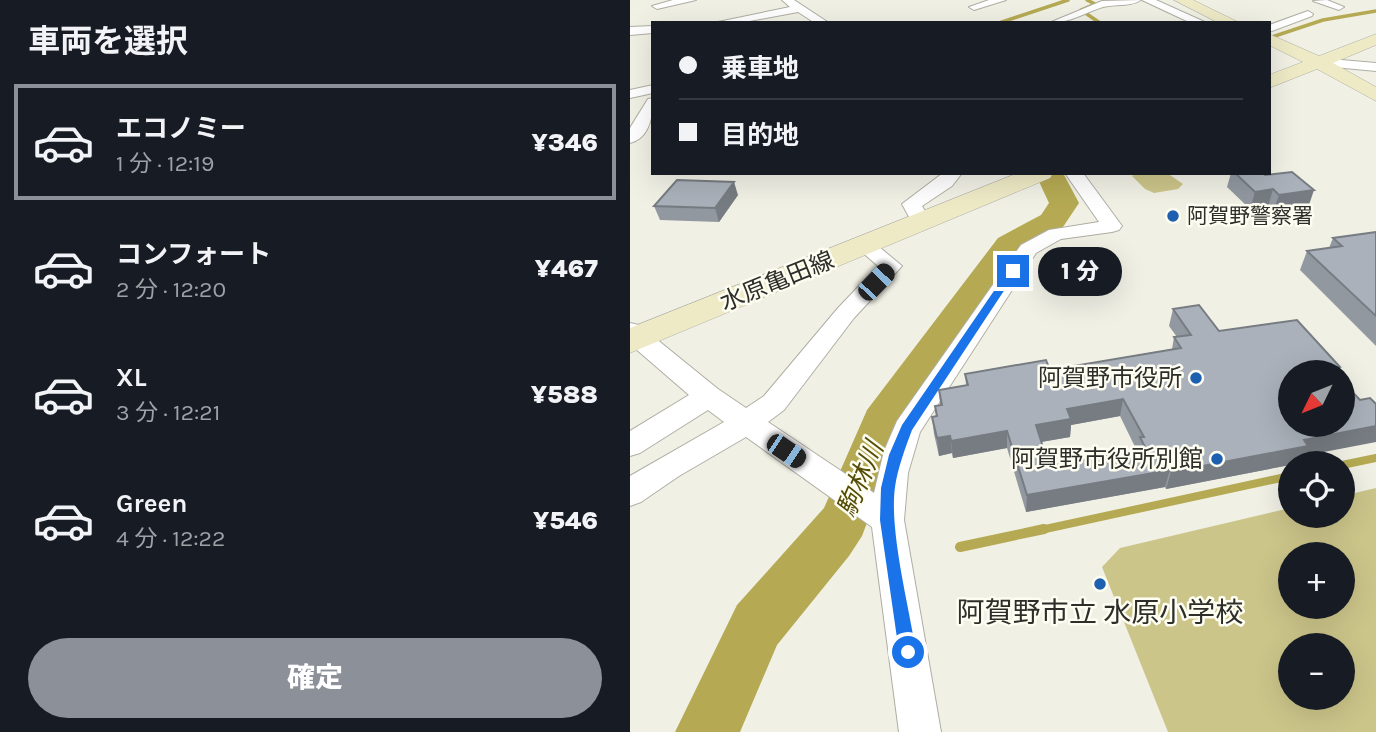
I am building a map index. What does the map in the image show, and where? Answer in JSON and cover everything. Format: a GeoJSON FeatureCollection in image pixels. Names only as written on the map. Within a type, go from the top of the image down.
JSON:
{"type":"FeatureCollection","features":[{"type":"Feature","properties":{"kind":"main road"},"geometry":{"type":"LineString","coordinates":[[1178,6],[1224,21]]}},
{"type":"Feature","properties":{"kind":"main road"},"geometry":{"type":"LineString","coordinates":[[1272,79],[1376,39]]}},
{"type":"Feature","properties":{"kind":"main road"},"geometry":{"type":"LineString","coordinates":[[1271,40],[1318,62],[1376,95]]}},
{"type":"Feature","properties":{"kind":"main road","name":"水原亀田線"},"geometry":{"type":"LineString","coordinates":[[633,336],[1037,175]]}},
{"type":"Feature","properties":{"kind":"street"},"geometry":{"type":"LineString","coordinates":[[657,6],[691,0]]}},
{"type":"Feature","properties":{"kind":"street"},"geometry":{"type":"LineString","coordinates":[[687,16],[699,0]]}},
{"type":"Feature","properties":{"kind":"street"},"geometry":{"type":"LineString","coordinates":[[974,7],[1001,0]]}},
{"type":"Feature","properties":{"kind":"street"},"geometry":{"type":"LineString","coordinates":[[1076,3],[1136,0]]}},
{"type":"Feature","properties":{"kind":"street"},"geometry":{"type":"LineString","coordinates":[[1147,0],[1178,6]]}},
{"type":"Feature","properties":{"kind":"street"},"geometry":{"type":"LineString","coordinates":[[1322,0],[1318,1],[1339,7]]}},
{"type":"Feature","properties":{"kind":"street"},"geometry":{"type":"LineString","coordinates":[[726,21],[794,2],[820,21]]}},
{"type":"Feature","properties":{"kind":"street"},"geometry":{"type":"LineString","coordinates":[[1060,21],[1098,4]]}},
{"type":"Feature","properties":{"kind":"street"},"geometry":{"type":"LineString","coordinates":[[1271,28],[1307,14]]}},
{"type":"Feature","properties":{"kind":"street"},"geometry":{"type":"LineString","coordinates":[[630,31],[651,29]]}},
{"type":"Feature","properties":{"kind":"street"},"geometry":{"type":"LineString","coordinates":[[1318,62],[1376,67]]}},
{"type":"Feature","properties":{"kind":"street"},"geometry":{"type":"LineString","coordinates":[[630,94],[651,89]]}},
{"type":"Feature","properties":{"kind":"street"},"geometry":{"type":"LineString","coordinates":[[630,138],[651,107]]}},
{"type":"Feature","properties":{"kind":"street"},"geometry":{"type":"LineString","coordinates":[[920,222],[912,204],[946,182],[951,175]]}},
{"type":"Feature","properties":{"kind":"street"},"geometry":{"type":"LineString","coordinates":[[920,732],[888,520],[888,488],[895,455],[906,429],[1028,250],[1055,234],[1112,226],[1075,175]]}},
{"type":"Feature","properties":{"kind":"street"},"geometry":{"type":"LineString","coordinates":[[630,493],[668,467],[746,424],[774,403],[846,313],[891,266],[865,245]]}},
{"type":"Feature","properties":{"kind":"street"},"geometry":{"type":"LineString","coordinates":[[633,336],[746,424],[888,520]]}},
{"type":"Feature","properties":{"kind":"street"},"geometry":{"type":"LineString","coordinates":[[630,445],[708,396]]}},
{"type":"Feature","properties":{"kind":"shaded area"},"geometry":{"type":"Polygon","coordinates":[[[1170,175],[1183,184],[1178,189],[1154,193],[1145,189],[1132,176],[1170,175]]]}},
{"type":"Feature","properties":{"kind":"shaded area"},"geometry":{"type":"Polygon","coordinates":[[[1376,488],[1376,732],[1168,732],[1102,567],[1120,548],[1278,511],[1278,528],[1355,528],[1355,493],[1376,488]]]}},
{"type":"Feature","properties":{"kind":"building"},"geometry":{"type":"Polygon","coordinates":[[[1292,172],[1314,190],[1279,195],[1273,189],[1255,192],[1237,175],[1292,172]]]}},
{"type":"Feature","properties":{"kind":"building"},"geometry":{"type":"Polygon","coordinates":[[[677,180],[734,182],[715,208],[654,206],[677,180]]]}},
{"type":"Feature","properties":{"kind":"building"},"geometry":{"type":"Polygon","coordinates":[[[1376,232],[1376,316],[1307,251],[1342,246],[1333,238],[1376,232]]]}},
{"type":"Feature","properties":{"kind":"building"},"geometry":{"type":"Polygon","coordinates":[[[1199,305],[1219,331],[1297,320],[1334,360],[1278,360],[1278,438],[1314,438],[1304,440],[1308,446],[1027,495],[1007,431],[951,441],[950,436],[937,438],[932,417],[937,416],[935,406],[942,405],[939,390],[968,385],[965,374],[1046,360],[1050,370],[1181,348],[1174,337],[1191,335],[1173,309],[1199,305]],[[1123,399],[1067,409],[1071,419],[1036,425],[1049,466],[1146,449],[1140,437],[1144,437],[1123,399]]]}},
{"type":"Feature","properties":{"kind":"building"},"geometry":{"type":"Polygon","coordinates":[[[1355,395],[1360,400],[1370,398],[1376,404],[1376,426],[1355,430],[1355,395]]]}},
{"type":"Feature","properties":{"kind":"waterway"},"geometry":{"type":"LineString","coordinates":[[1005,21],[1068,0]]}},
{"type":"Feature","properties":{"kind":"waterway"},"geometry":{"type":"LineString","coordinates":[[1087,0],[1095,4],[1081,10],[1097,21]]}},
{"type":"Feature","properties":{"kind":"waterway","name":"駒林川"},"geometry":{"type":"LineString","coordinates":[[1271,37],[1323,20],[1376,11]]}},
{"type":"Feature","properties":{"kind":"waterway","name":"駒林川"},"geometry":{"type":"LineString","coordinates":[[707,732],[757,625],[831,540],[844,521],[883,422],[917,371],[1009,245],[1052,221],[1064,203],[1050,175]]}},
{"type":"Feature","properties":{"kind":"waterway"},"geometry":{"type":"LineString","coordinates":[[1355,462],[1376,458]]}},
{"type":"Feature","properties":{"kind":"waterway"},"geometry":{"type":"LineString","coordinates":[[1036,531],[1278,479]]}},
{"type":"Feature","properties":{"kind":"waterway"},"geometry":{"type":"LineString","coordinates":[[960,547],[1044,529]]}},
{"type":"Feature","properties":{"kind":"place","name":"阿賀野警察署"},"geometry":{"type":"Point","coordinates":[1173,216]}},
{"type":"Feature","properties":{"kind":"place","name":"阿賀野市役所"},"geometry":{"type":"Point","coordinates":[1196,378]}},
{"type":"Feature","properties":{"kind":"place","name":"阿賀野市役所別館"},"geometry":{"type":"Point","coordinates":[1217,459]}},
{"type":"Feature","properties":{"kind":"place","name":"阿賀野市立 水原小学校"},"geometry":{"type":"Point","coordinates":[1100,584]}},
{"type":"Feature","properties":{"kind":"route"},"geometry":{"type":"LineString","coordinates":[[908,652],[888,520],[888,488],[895,455],[906,429],[1013,271]]}}]}
